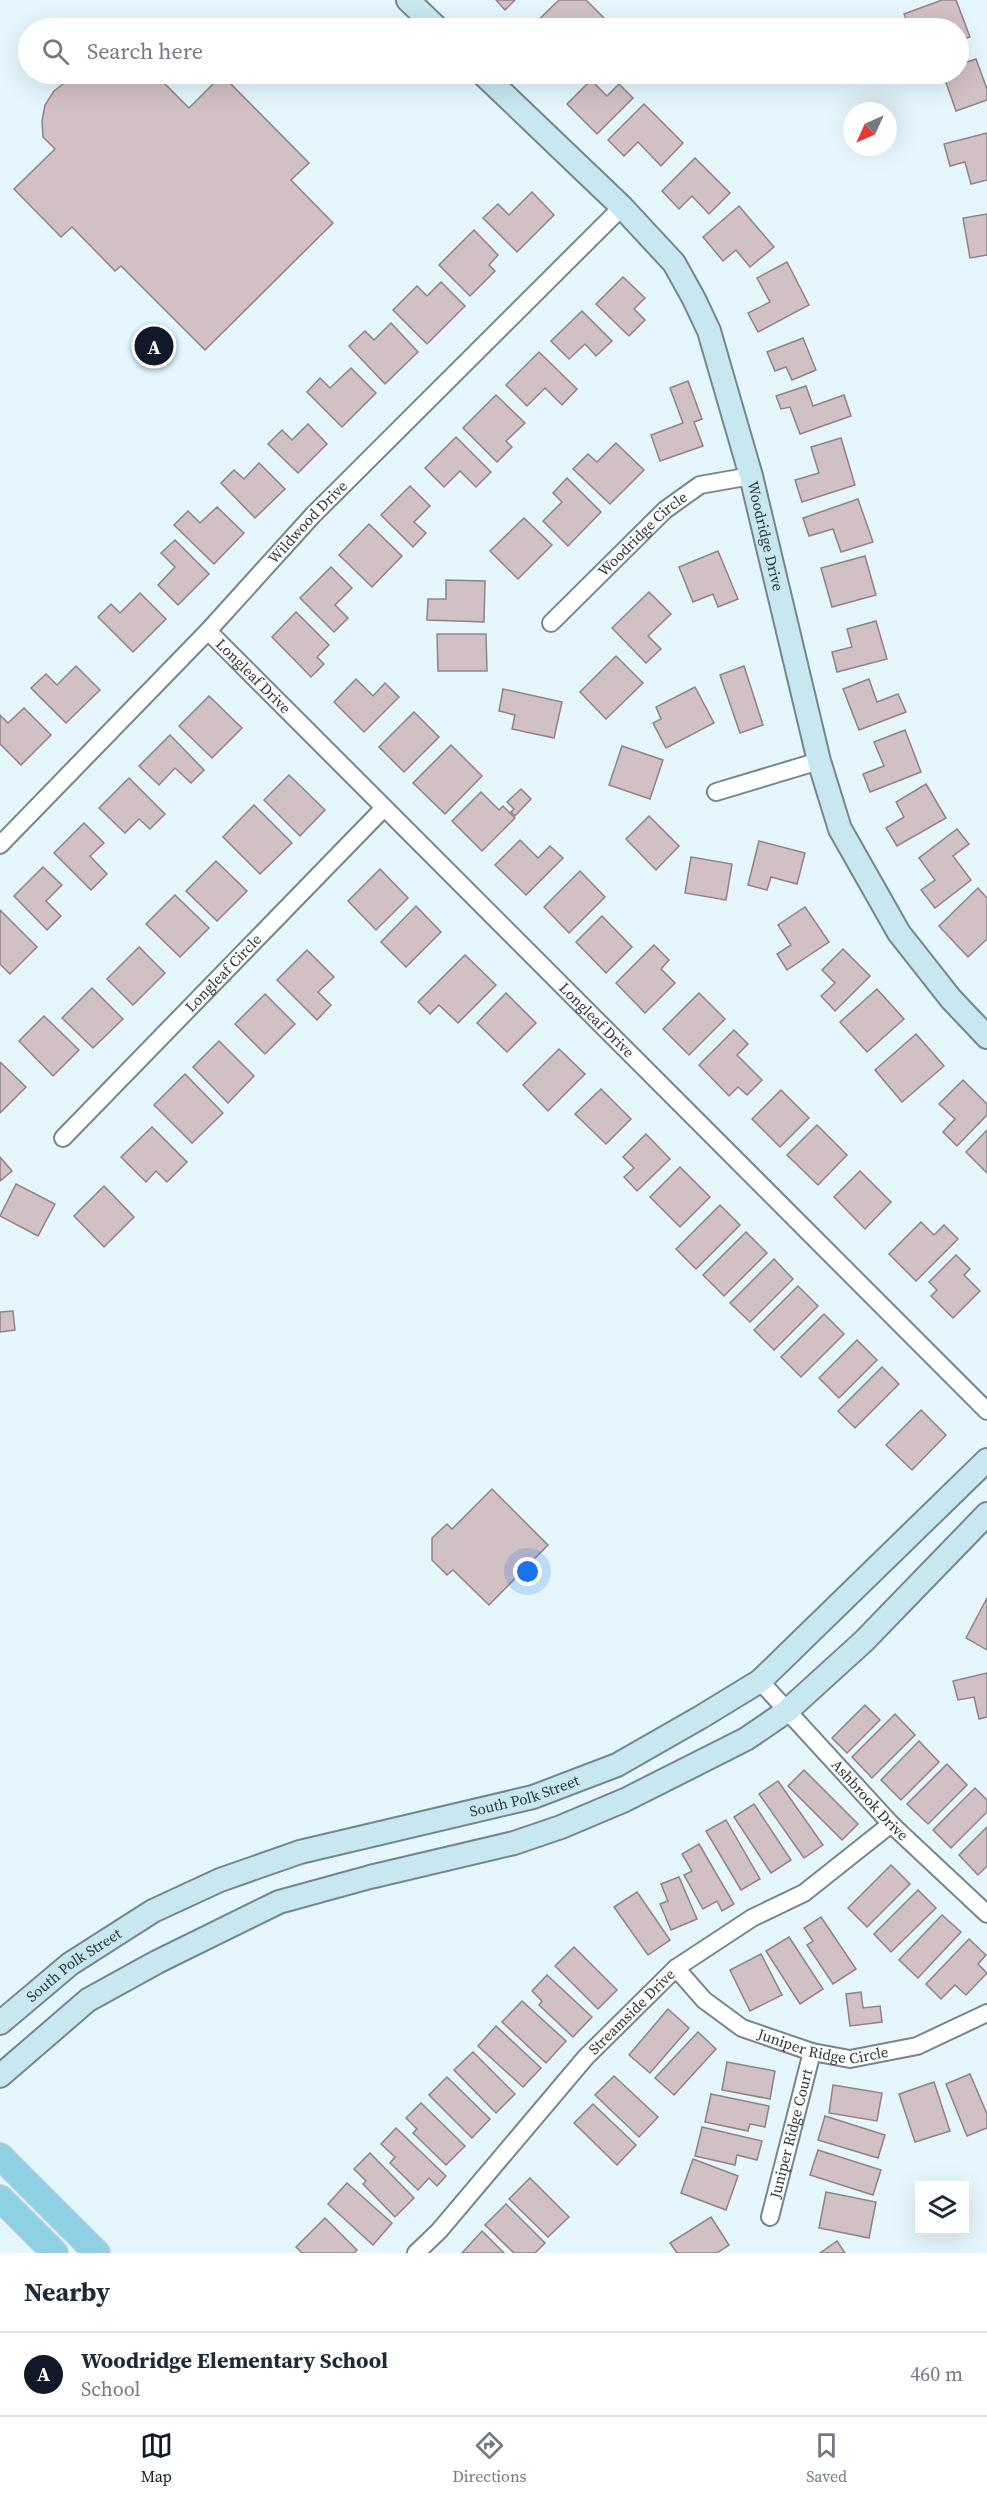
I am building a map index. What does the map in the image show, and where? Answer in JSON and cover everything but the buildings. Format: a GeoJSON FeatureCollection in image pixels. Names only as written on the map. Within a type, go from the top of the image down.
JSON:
{"type":"FeatureCollection","features":[{"type":"Feature","properties":{"kind":"main road"},"geometry":{"type":"LineString","coordinates":[[408,0],[427,18]]}},
{"type":"Feature","properties":{"kind":"main road","name":"Woodridge Drive"},"geometry":{"type":"LineString","coordinates":[[493,84],[622,207],[675,263],[699,309],[709,331],[751,476],[819,761],[840,829],[899,933],[951,999],[987,1037]]}},
{"type":"Feature","properties":{"kind":"main road","name":"South Polk Street"},"geometry":{"type":"LineString","coordinates":[[0,2023],[70,1964],[153,1911],[220,1880],[300,1852],[533,1797],[617,1765],[760,1681],[987,1460]]}},
{"type":"Feature","properties":{"kind":"main road"},"geometry":{"type":"LineString","coordinates":[[0,2076],[88,2000],[157,1962],[279,1902],[370,1877],[514,1843],[561,1827],[692,1768],[746,1738],[787,1711],[864,1641],[987,1514]]}},
{"type":"Feature","properties":{"kind":"main road"},"geometry":{"type":"LineString","coordinates":[[0,2156],[97,2253]]}},
{"type":"Feature","properties":{"kind":"main road"},"geometry":{"type":"LineString","coordinates":[[0,2198],[55,2253]]}},
{"type":"Feature","properties":{"kind":"street","name":"Wildwood Drive"},"geometry":{"type":"LineString","coordinates":[[0,845],[208,631],[313,515],[622,207]]}},
{"type":"Feature","properties":{"kind":"street","name":"Woodridge Circle"},"geometry":{"type":"LineString","coordinates":[[551,623],[665,510],[700,485],[751,476]]}},
{"type":"Feature","properties":{"kind":"street","name":"Longleaf Drive"},"geometry":{"type":"LineString","coordinates":[[208,631],[383,809],[551,972],[987,1411]]}},
{"type":"Feature","properties":{"kind":"street"},"geometry":{"type":"LineString","coordinates":[[716,792],[819,761]]}},
{"type":"Feature","properties":{"kind":"street","name":"Longleaf Circle"},"geometry":{"type":"LineString","coordinates":[[63,1138],[383,809]]}},
{"type":"Feature","properties":{"kind":"street","name":"Ashbrook Drive"},"geometry":{"type":"LineString","coordinates":[[760,1681],[891,1824],[987,1914]]}},
{"type":"Feature","properties":{"kind":"street","name":"Streamside Drive"},"geometry":{"type":"LineString","coordinates":[[417,2253],[586,2057],[676,1968],[752,1918],[804,1893],[891,1824]]}},
{"type":"Feature","properties":{"kind":"street","name":"Juniper Ridge Circle"},"geometry":{"type":"LineString","coordinates":[[676,1968],[704,2000],[742,2028],[812,2052],[850,2059],[917,2046],[987,2013]]}},
{"type":"Feature","properties":{"kind":"street","name":"Juniper Ridge Court"},"geometry":{"type":"LineString","coordinates":[[770,2217],[812,2052]]}},
{"type":"Feature","properties":{"kind":"place","name":"Woodridge Elementary School"},"geometry":{"type":"Point","coordinates":[154,346]}}]}
